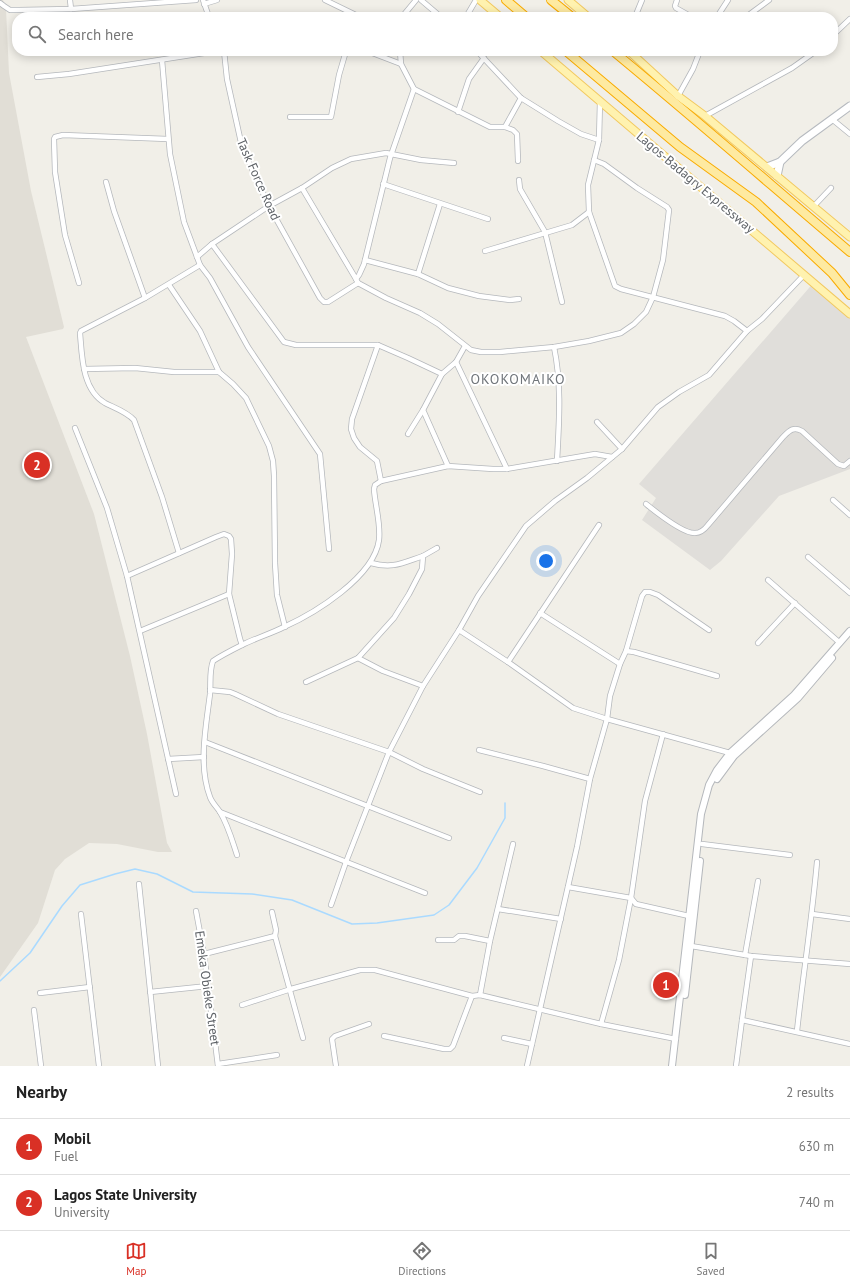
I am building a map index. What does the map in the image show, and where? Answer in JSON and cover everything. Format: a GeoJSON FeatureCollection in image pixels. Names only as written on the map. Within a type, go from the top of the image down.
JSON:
{"type":"FeatureCollection","features":[{"type":"Feature","properties":{"kind":"highway"},"geometry":{"type":"LineString","coordinates":[[506,0],[520,12]]}},
{"type":"Feature","properties":{"kind":"highway"},"geometry":{"type":"LineString","coordinates":[[551,0],[566,12]]}},
{"type":"Feature","properties":{"kind":"highway","name":"Lagos-Badagry Expressway"},"geometry":{"type":"LineString","coordinates":[[572,56],[680,147],[756,202],[832,273],[850,295]]}},
{"type":"Feature","properties":{"kind":"highway"},"geometry":{"type":"LineString","coordinates":[[619,56],[850,252]]}},
{"type":"Feature","properties":{"kind":"main road"},"geometry":{"type":"LineString","coordinates":[[480,0],[494,12]]}},
{"type":"Feature","properties":{"kind":"main road"},"geometry":{"type":"LineString","coordinates":[[568,0],[582,12]]}},
{"type":"Feature","properties":{"kind":"main road","name":"Lagos-Badagry Expressway"},"geometry":{"type":"LineString","coordinates":[[547,56],[850,314]]}},
{"type":"Feature","properties":{"kind":"main road"},"geometry":{"type":"LineString","coordinates":[[634,56],[678,96],[705,116],[850,237]]}},
{"type":"Feature","properties":{"kind":"main road"},"geometry":{"type":"LineString","coordinates":[[767,167],[780,162],[802,140],[833,120],[850,106]]}},
{"type":"Feature","properties":{"kind":"main road"},"geometry":{"type":"LineString","coordinates":[[777,176],[780,162]]}},
{"type":"Feature","properties":{"kind":"street"},"geometry":{"type":"LineString","coordinates":[[70,0],[71,9]]}},
{"type":"Feature","properties":{"kind":"street"},"geometry":{"type":"LineString","coordinates":[[0,3],[10,10],[71,9],[196,0]]}},
{"type":"Feature","properties":{"kind":"street"},"geometry":{"type":"LineString","coordinates":[[207,12],[203,2],[217,0]]}},
{"type":"Feature","properties":{"kind":"street"},"geometry":{"type":"LineString","coordinates":[[325,0],[350,12]]}},
{"type":"Feature","properties":{"kind":"street"},"geometry":{"type":"LineString","coordinates":[[406,12],[416,0]]}},
{"type":"Feature","properties":{"kind":"street"},"geometry":{"type":"LineString","coordinates":[[421,0],[435,12]]}},
{"type":"Feature","properties":{"kind":"street"},"geometry":{"type":"LineString","coordinates":[[469,12],[476,0]]}},
{"type":"Feature","properties":{"kind":"street"},"geometry":{"type":"LineString","coordinates":[[637,12],[642,0]]}},
{"type":"Feature","properties":{"kind":"street"},"geometry":{"type":"LineString","coordinates":[[677,0],[675,6],[676,8],[683,12]]}},
{"type":"Feature","properties":{"kind":"street"},"geometry":{"type":"LineString","coordinates":[[720,12],[728,0]]}},
{"type":"Feature","properties":{"kind":"street"},"geometry":{"type":"LineString","coordinates":[[753,12],[769,0]]}},
{"type":"Feature","properties":{"kind":"street"},"geometry":{"type":"LineString","coordinates":[[838,30],[850,19]]}},
{"type":"Feature","properties":{"kind":"street"},"geometry":{"type":"LineString","coordinates":[[37,77],[69,74],[186,56]]}},
{"type":"Feature","properties":{"kind":"street","name":"Task Force Road"},"geometry":{"type":"LineString","coordinates":[[225,56],[228,86],[242,147],[270,206],[320,298],[323,301],[328,302],[357,281]]}},
{"type":"Feature","properties":{"kind":"street"},"geometry":{"type":"LineString","coordinates":[[290,117],[331,117],[339,75],[345,56]]}},
{"type":"Feature","properties":{"kind":"street"},"geometry":{"type":"LineString","coordinates":[[380,56],[401,64]]}},
{"type":"Feature","properties":{"kind":"street"},"geometry":{"type":"LineString","coordinates":[[400,56],[401,64],[414,89],[490,127],[505,127],[513,130],[517,134],[518,161]]}},
{"type":"Feature","properties":{"kind":"street"},"geometry":{"type":"LineString","coordinates":[[678,96],[693,69],[698,56]]}},
{"type":"Feature","properties":{"kind":"street"},"geometry":{"type":"LineString","coordinates":[[705,116],[792,68],[809,56]]}},
{"type":"Feature","properties":{"kind":"street"},"geometry":{"type":"LineString","coordinates":[[458,112],[469,79],[484,58],[522,98],[581,134],[599,140]]}},
{"type":"Feature","properties":{"kind":"street"},"geometry":{"type":"LineString","coordinates":[[162,60],[170,154],[184,222],[200,265],[210,278],[248,348],[320,454],[329,548]]}},
{"type":"Feature","properties":{"kind":"street"},"geometry":{"type":"LineString","coordinates":[[357,281],[365,260],[392,153],[414,89]]}},
{"type":"Feature","properties":{"kind":"street"},"geometry":{"type":"LineString","coordinates":[[505,127],[522,98]]}},
{"type":"Feature","properties":{"kind":"street"},"geometry":{"type":"LineString","coordinates":[[600,100],[599,140],[588,185],[589,212],[615,286],[620,289],[725,316],[747,330]]}},
{"type":"Feature","properties":{"kind":"street"},"geometry":{"type":"LineString","coordinates":[[833,120],[850,134]]}},
{"type":"Feature","properties":{"kind":"street"},"geometry":{"type":"LineString","coordinates":[[79,283],[65,235],[55,172],[55,137],[63,135],[168,139]]}},
{"type":"Feature","properties":{"kind":"street"},"geometry":{"type":"LineString","coordinates":[[197,257],[212,244],[270,206],[302,188],[332,168],[351,159],[392,153],[421,160],[454,163]]}},
{"type":"Feature","properties":{"kind":"street"},"geometry":{"type":"LineString","coordinates":[[302,188],[357,281],[386,298],[438,324],[471,350],[490,352],[554,347],[589,341],[621,333],[634,324],[646,312],[653,298],[663,260],[669,210],[667,207],[637,188],[604,164],[594,160]]}},
{"type":"Feature","properties":{"kind":"street"},"geometry":{"type":"LineString","coordinates":[[519,180],[520,189],[545,232],[562,302]]}},
{"type":"Feature","properties":{"kind":"street"},"geometry":{"type":"LineString","coordinates":[[106,182],[114,211],[145,298]]}},
{"type":"Feature","properties":{"kind":"street"},"geometry":{"type":"LineString","coordinates":[[383,184],[440,204],[488,218]]}},
{"type":"Feature","properties":{"kind":"street"},"geometry":{"type":"LineString","coordinates":[[813,207],[831,188]]}},
{"type":"Feature","properties":{"kind":"street"},"geometry":{"type":"LineString","coordinates":[[418,274],[440,204]]}},
{"type":"Feature","properties":{"kind":"street"},"geometry":{"type":"LineString","coordinates":[[485,251],[572,225],[589,212]]}},
{"type":"Feature","properties":{"kind":"street"},"geometry":{"type":"LineString","coordinates":[[212,244],[284,342],[296,345],[378,345],[442,374]]}},
{"type":"Feature","properties":{"kind":"street"},"geometry":{"type":"LineString","coordinates":[[365,260],[418,274],[448,288],[479,296],[510,300],[519,299]]}},
{"type":"Feature","properties":{"kind":"street"},"geometry":{"type":"LineString","coordinates":[[179,553],[162,497],[134,420],[127,414],[100,400],[95,395],[90,387],[84,369],[80,334],[81,331],[145,298],[200,265]]}},
{"type":"Feature","properties":{"kind":"street"},"geometry":{"type":"LineString","coordinates":[[331,905],[346,862],[389,752],[422,686],[459,630],[478,596],[526,526],[555,501],[587,478],[622,449],[658,407],[679,392],[709,375],[747,330],[762,319],[804,275]]}},
{"type":"Feature","properties":{"kind":"street"},"geometry":{"type":"LineString","coordinates":[[169,284],[200,331],[219,372],[246,398],[269,446],[274,476],[274,563],[277,595],[285,627]]}},
{"type":"Feature","properties":{"kind":"street"},"geometry":{"type":"LineString","coordinates":[[378,345],[352,419],[351,429],[354,438],[360,447],[377,461],[381,481]]}},
{"type":"Feature","properties":{"kind":"street"},"geometry":{"type":"LineString","coordinates":[[408,434],[423,410],[442,374],[456,362],[465,346]]}},
{"type":"Feature","properties":{"kind":"street"},"geometry":{"type":"LineString","coordinates":[[554,347],[557,362],[560,405],[557,461]]}},
{"type":"Feature","properties":{"kind":"street"},"geometry":{"type":"LineString","coordinates":[[456,362],[507,469]]}},
{"type":"Feature","properties":{"kind":"street"},"geometry":{"type":"LineString","coordinates":[[84,369],[135,368],[174,372],[219,372]]}},
{"type":"Feature","properties":{"kind":"street"},"geometry":{"type":"LineString","coordinates":[[423,410],[448,466]]}},
{"type":"Feature","properties":{"kind":"street"},"geometry":{"type":"LineString","coordinates":[[597,422],[622,449]]}},
{"type":"Feature","properties":{"kind":"street"},"geometry":{"type":"LineString","coordinates":[[75,428],[106,508],[127,576],[176,794]]}},
{"type":"Feature","properties":{"kind":"street"},"geometry":{"type":"LineString","coordinates":[[646,504],[684,530],[691,533],[698,533],[708,525],[783,437],[793,429],[797,428],[838,464],[844,466],[850,461]]}},
{"type":"Feature","properties":{"kind":"street"},"geometry":{"type":"LineString","coordinates":[[237,855],[231,835],[220,812],[210,800],[204,775],[210,669],[213,661],[242,645],[285,627],[331,600],[359,577],[371,563],[377,552],[380,539],[374,489],[376,484],[381,481],[448,466],[493,470],[507,469],[594,454],[612,457]]}},
{"type":"Feature","properties":{"kind":"street"},"geometry":{"type":"LineString","coordinates":[[833,500],[850,515]]}},
{"type":"Feature","properties":{"kind":"street"},"geometry":{"type":"LineString","coordinates":[[508,662],[599,525]]}},
{"type":"Feature","properties":{"kind":"street"},"geometry":{"type":"LineString","coordinates":[[127,576],[220,535],[224,534],[229,536],[231,539],[232,554],[229,594],[242,645]]}},
{"type":"Feature","properties":{"kind":"street"},"geometry":{"type":"LineString","coordinates":[[371,563],[381,566],[394,566],[423,556],[436,548]]}},
{"type":"Feature","properties":{"kind":"street"},"geometry":{"type":"LineString","coordinates":[[306,682],[358,658],[394,618],[406,600],[422,569],[423,556]]}},
{"type":"Feature","properties":{"kind":"street"},"geometry":{"type":"LineString","coordinates":[[808,557],[850,593]]}},
{"type":"Feature","properties":{"kind":"street"},"geometry":{"type":"LineString","coordinates":[[768,580],[840,643]]}},
{"type":"Feature","properties":{"kind":"street"},"geometry":{"type":"LineString","coordinates":[[527,1066],[561,919],[590,779],[607,719],[610,696],[620,664],[626,651],[642,596],[645,592],[658,595],[709,630]]}},
{"type":"Feature","properties":{"kind":"street"},"geometry":{"type":"LineString","coordinates":[[140,631],[229,594]]}},
{"type":"Feature","properties":{"kind":"street"},"geometry":{"type":"LineString","coordinates":[[758,643],[795,603]]}},
{"type":"Feature","properties":{"kind":"street"},"geometry":{"type":"LineString","coordinates":[[540,613],[620,664]]}},
{"type":"Feature","properties":{"kind":"street"},"geometry":{"type":"LineString","coordinates":[[459,630],[508,662],[573,708],[607,719],[730,753]]}},
{"type":"Feature","properties":{"kind":"street"},"geometry":{"type":"LineString","coordinates":[[672,1066],[701,814],[709,785],[717,770],[730,753],[794,695],[850,631]]}},
{"type":"Feature","properties":{"kind":"street"},"geometry":{"type":"LineString","coordinates":[[677,1066],[702,844],[704,814],[713,786],[734,756],[798,698],[850,637]]}},
{"type":"Feature","properties":{"kind":"street"},"geometry":{"type":"LineString","coordinates":[[626,651],[717,676]]}},
{"type":"Feature","properties":{"kind":"street"},"geometry":{"type":"LineString","coordinates":[[358,658],[383,671],[422,686]]}},
{"type":"Feature","properties":{"kind":"street"},"geometry":{"type":"LineString","coordinates":[[210,690],[230,692],[278,714],[389,752],[423,769],[480,792]]}},
{"type":"Feature","properties":{"kind":"street"},"geometry":{"type":"LineString","coordinates":[[601,1024],[619,960],[631,898],[644,801],[663,734]]}},
{"type":"Feature","properties":{"kind":"street"},"geometry":{"type":"LineString","coordinates":[[205,742],[449,838]]}},
{"type":"Feature","properties":{"kind":"street"},"geometry":{"type":"LineString","coordinates":[[479,750],[590,779]]}},
{"type":"Feature","properties":{"kind":"street"},"geometry":{"type":"LineString","coordinates":[[168,759],[204,757]]}},
{"type":"Feature","properties":{"kind":"street"},"geometry":{"type":"LineString","coordinates":[[220,812],[425,893]]}},
{"type":"Feature","properties":{"kind":"street"},"geometry":{"type":"LineString","coordinates":[[480,996],[490,941],[513,844]]}},
{"type":"Feature","properties":{"kind":"street"},"geometry":{"type":"LineString","coordinates":[[702,844],[790,855]]}},
{"type":"Feature","properties":{"kind":"street"},"geometry":{"type":"LineString","coordinates":[[797,1031],[817,862]]}},
{"type":"Feature","properties":{"kind":"street"},"geometry":{"type":"LineString","coordinates":[[745,955],[758,881]]}},
{"type":"Feature","properties":{"kind":"street"},"geometry":{"type":"LineString","coordinates":[[139,884],[158,1066]]}},
{"type":"Feature","properties":{"kind":"street"},"geometry":{"type":"LineString","coordinates":[[568,887],[631,898],[636,904],[689,916]]}},
{"type":"Feature","properties":{"kind":"street"},"geometry":{"type":"LineString","coordinates":[[498,909],[561,919]]}},
{"type":"Feature","properties":{"kind":"street","name":"Emeka Obieke Street"},"geometry":{"type":"LineString","coordinates":[[196,911],[204,954],[218,1065]]}},
{"type":"Feature","properties":{"kind":"street"},"geometry":{"type":"LineString","coordinates":[[272,912],[276,936],[304,1038]]}},
{"type":"Feature","properties":{"kind":"street"},"geometry":{"type":"LineString","coordinates":[[81,914],[99,1066]]}},
{"type":"Feature","properties":{"kind":"street"},"geometry":{"type":"LineString","coordinates":[[812,914],[850,919]]}},
{"type":"Feature","properties":{"kind":"street"},"geometry":{"type":"LineString","coordinates":[[204,954],[276,936]]}},
{"type":"Feature","properties":{"kind":"street"},"geometry":{"type":"LineString","coordinates":[[438,940],[454,940],[459,936],[465,936],[490,941]]}},
{"type":"Feature","properties":{"kind":"street"},"geometry":{"type":"LineString","coordinates":[[691,946],[751,956],[850,964]]}},
{"type":"Feature","properties":{"kind":"street"},"geometry":{"type":"LineString","coordinates":[[736,1066],[751,956]]}},
{"type":"Feature","properties":{"kind":"street"},"geometry":{"type":"LineString","coordinates":[[242,1005],[291,989],[360,970],[375,970],[472,996],[480,996],[601,1024],[676,1039]]}},
{"type":"Feature","properties":{"kind":"street"},"geometry":{"type":"LineString","coordinates":[[150,992],[208,986]]}},
{"type":"Feature","properties":{"kind":"street"},"geometry":{"type":"LineString","coordinates":[[40,992],[90,987]]}},
{"type":"Feature","properties":{"kind":"street"},"geometry":{"type":"LineString","coordinates":[[384,1036],[450,1049],[453,1046],[472,996]]}},
{"type":"Feature","properties":{"kind":"street"},"geometry":{"type":"LineString","coordinates":[[34,1010],[41,1066]]}},
{"type":"Feature","properties":{"kind":"street"},"geometry":{"type":"LineString","coordinates":[[742,1020],[850,1044]]}},
{"type":"Feature","properties":{"kind":"street"},"geometry":{"type":"LineString","coordinates":[[336,1066],[332,1039],[335,1036],[369,1024]]}},
{"type":"Feature","properties":{"kind":"street"},"geometry":{"type":"LineString","coordinates":[[504,1038],[532,1044]]}},
{"type":"Feature","properties":{"kind":"street"},"geometry":{"type":"LineString","coordinates":[[218,1065],[277,1055]]}},
{"type":"Feature","properties":{"kind":"shaded area"},"geometry":{"type":"Polygon","coordinates":[[[0,0],[3,0],[6,9],[9,73],[31,191],[64,327],[63,329],[26,337],[94,514],[130,656],[147,734],[167,843],[172,852],[158,852],[117,844],[89,843],[65,859],[55,870],[38,923],[0,977],[0,0]]]}},
{"type":"Feature","properties":{"kind":"shaded area"},"geometry":{"type":"Polygon","coordinates":[[[815,281],[850,313],[850,469],[779,496],[721,561],[710,570],[642,520],[656,498],[639,484],[815,281]]]}},
{"type":"Feature","properties":{"kind":"waterway"},"geometry":{"type":"LineString","coordinates":[[0,981],[30,953],[62,906],[80,885],[135,869],[157,874],[193,892],[252,894],[292,900],[352,924],[377,923],[434,915],[449,905],[477,868],[505,818],[505,803]]}},
{"type":"Feature","properties":{"kind":"place","name":"Lagos State University"},"geometry":{"type":"Point","coordinates":[37,465]}},
{"type":"Feature","properties":{"kind":"place","name":"Mobil"},"geometry":{"type":"Point","coordinates":[666,985]}},
{"type":"Feature","properties":{"kind":"district","name":"OKOKOMAIKO"},"geometry":{"type":"Point","coordinates":[518,379]}}]}
